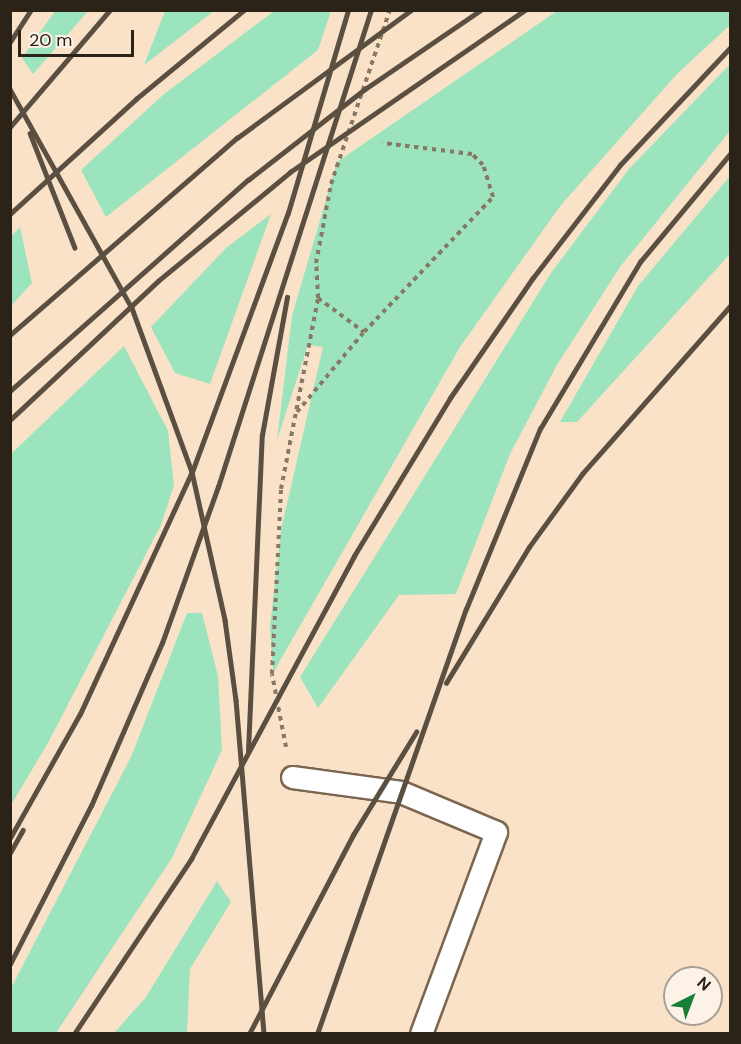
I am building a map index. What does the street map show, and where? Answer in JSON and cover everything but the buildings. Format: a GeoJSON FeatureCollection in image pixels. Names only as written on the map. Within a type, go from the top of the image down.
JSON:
{"type":"FeatureCollection","features":[{"type":"Feature","properties":{"kind":"lane"},"geometry":{"type":"LineString","coordinates":[[292,777],[401,792],[496,832],[421,1034]]}},
{"type":"Feature","properties":{"kind":"path"},"geometry":{"type":"LineString","coordinates":[[292,777],[272,674],[271,622],[281,489],[318,298],[316,263],[331,184],[390,10]]}},
{"type":"Feature","properties":{"kind":"path"},"geometry":{"type":"LineString","coordinates":[[296,413],[364,332],[493,196],[483,165],[472,154],[383,143]]}},
{"type":"Feature","properties":{"kind":"path"},"geometry":{"type":"LineString","coordinates":[[318,298],[364,332]]}},
{"type":"Feature","properties":{"kind":"green space"},"geometry":{"type":"Polygon","coordinates":[[[55,11],[88,11],[33,74],[22,58],[55,11]]]}},
{"type":"Feature","properties":{"kind":"green space"},"geometry":{"type":"Polygon","coordinates":[[[165,11],[214,11],[144,65],[165,11]]]}},
{"type":"Feature","properties":{"kind":"green space"},"geometry":{"type":"Polygon","coordinates":[[[274,11],[331,11],[318,50],[106,217],[81,170],[163,95],[274,11]]]}},
{"type":"Feature","properties":{"kind":"green space"},"geometry":{"type":"Polygon","coordinates":[[[557,11],[730,11],[730,25],[677,74],[561,205],[460,347],[273,673],[270,626],[281,530],[323,347],[308,345],[277,440],[292,316],[337,162],[557,11]]]}},
{"type":"Feature","properties":{"kind":"green space"},"geometry":{"type":"Polygon","coordinates":[[[730,64],[730,131],[620,267],[557,365],[510,454],[456,594],[399,595],[318,708],[300,677],[551,273],[629,169],[730,64]]]}},
{"type":"Feature","properties":{"kind":"green space"},"geometry":{"type":"Polygon","coordinates":[[[730,176],[730,254],[577,422],[560,422],[638,286],[730,176]]]}},
{"type":"Feature","properties":{"kind":"green space"},"geometry":{"type":"Polygon","coordinates":[[[271,214],[210,384],[175,373],[151,327],[226,248],[271,214]]]}},
{"type":"Feature","properties":{"kind":"green space"},"geometry":{"type":"Polygon","coordinates":[[[20,227],[32,283],[11,306],[11,236],[20,227]]]}},
{"type":"Feature","properties":{"kind":"green space"},"geometry":{"type":"Polygon","coordinates":[[[124,346],[168,431],[174,485],[161,525],[48,743],[11,805],[11,454],[124,346]]]}},
{"type":"Feature","properties":{"kind":"green space"},"geometry":{"type":"Polygon","coordinates":[[[187,613],[202,613],[218,676],[222,750],[172,858],[56,1033],[11,1033],[11,988],[131,757],[187,613]]]}},
{"type":"Feature","properties":{"kind":"green space"},"geometry":{"type":"Polygon","coordinates":[[[217,881],[231,902],[190,969],[187,1033],[114,1033],[146,997],[217,881]]]}},
{"type":"Feature","properties":{"kind":"railway"},"geometry":{"type":"LineString","coordinates":[[10,42],[31,10]]}},
{"type":"Feature","properties":{"kind":"railway"},"geometry":{"type":"LineString","coordinates":[[10,127],[110,10]]}},
{"type":"Feature","properties":{"kind":"railway"},"geometry":{"type":"LineString","coordinates":[[10,214],[136,99],[244,10]]}},
{"type":"Feature","properties":{"kind":"railway"},"geometry":{"type":"LineString","coordinates":[[10,838],[80,714],[192,472],[288,213],[348,10]]}},
{"type":"Feature","properties":{"kind":"railway"},"geometry":{"type":"LineString","coordinates":[[10,964],[91,806],[162,643],[218,487],[371,10]]}},
{"type":"Feature","properties":{"kind":"railway"},"geometry":{"type":"LineString","coordinates":[[10,335],[237,138],[411,10]]}},
{"type":"Feature","properties":{"kind":"railway"},"geometry":{"type":"LineString","coordinates":[[10,391],[248,180],[365,89],[481,10]]}},
{"type":"Feature","properties":{"kind":"railway"},"geometry":{"type":"LineString","coordinates":[[10,420],[158,281],[290,172],[525,10]]}},
{"type":"Feature","properties":{"kind":"railway"},"geometry":{"type":"LineString","coordinates":[[74,1034],[191,859],[354,556],[450,398],[532,279],[620,165],[730,48]]}},
{"type":"Feature","properties":{"kind":"railway"},"geometry":{"type":"LineString","coordinates":[[10,89],[132,308],[192,472],[225,620],[236,700],[264,1034]]}},
{"type":"Feature","properties":{"kind":"railway"},"geometry":{"type":"LineString","coordinates":[[30,133],[75,248]]}},
{"type":"Feature","properties":{"kind":"railway"},"geometry":{"type":"LineString","coordinates":[[317,1034],[466,609],[540,429],[640,262],[730,154]]}},
{"type":"Feature","properties":{"kind":"railway"},"geometry":{"type":"LineString","coordinates":[[248,751],[262,435],[287,297]]}},
{"type":"Feature","properties":{"kind":"railway"},"geometry":{"type":"LineString","coordinates":[[446,683],[529,547],[582,474],[730,306]]}},
{"type":"Feature","properties":{"kind":"railway"},"geometry":{"type":"LineString","coordinates":[[249,1034],[353,835],[416,732]]}},
{"type":"Feature","properties":{"kind":"railway"},"geometry":{"type":"LineString","coordinates":[[10,853],[23,830]]}}]}
